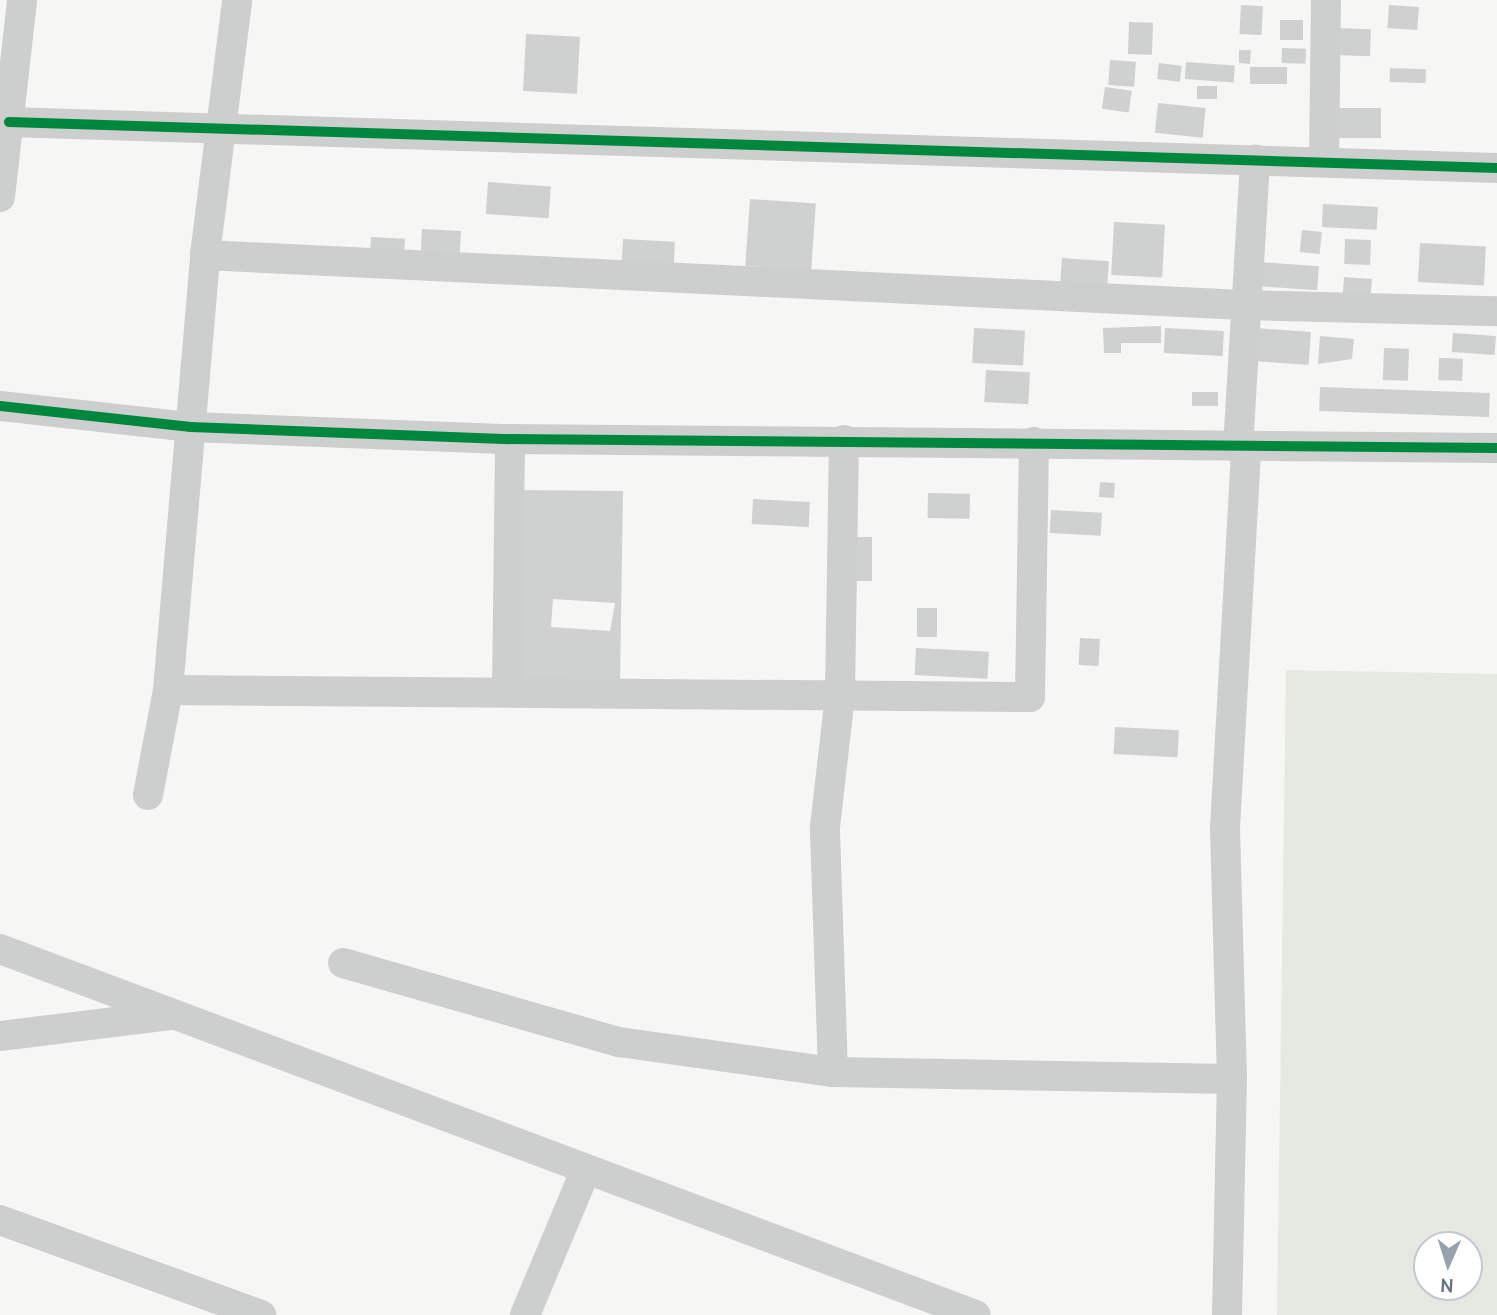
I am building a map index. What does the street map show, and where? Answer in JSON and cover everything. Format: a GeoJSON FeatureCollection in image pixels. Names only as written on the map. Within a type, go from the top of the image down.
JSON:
{"type":"FeatureCollection","features":[{"type":"Feature","properties":{"kind":"street"},"geometry":{"type":"LineString","coordinates":[[0,197],[22,0]]}},
{"type":"Feature","properties":{"kind":"street"},"geometry":{"type":"LineString","coordinates":[[148,795],[168,690],[205,256],[219,124],[237,0]]}},
{"type":"Feature","properties":{"kind":"street"},"geometry":{"type":"LineString","coordinates":[[1324,161],[1326,0]]}},
{"type":"Feature","properties":{"kind":"street"},"geometry":{"type":"LineString","coordinates":[[9,122],[219,124],[1497,168]]}},
{"type":"Feature","properties":{"kind":"street"},"geometry":{"type":"LineString","coordinates":[[1227,1315],[1232,1079],[1225,828],[1242,447],[1243,305],[1255,159]]}},
{"type":"Feature","properties":{"kind":"street"},"geometry":{"type":"LineString","coordinates":[[205,256],[1243,305],[1497,311]]}},
{"type":"Feature","properties":{"kind":"street"},"geometry":{"type":"LineString","coordinates":[[0,406],[191,427],[510,439],[1497,448]]}},
{"type":"Feature","properties":{"kind":"street"},"geometry":{"type":"LineString","coordinates":[[507,692],[510,439]]}},
{"type":"Feature","properties":{"kind":"street"},"geometry":{"type":"LineString","coordinates":[[833,1072],[825,827],[840,695],[845,440]]}},
{"type":"Feature","properties":{"kind":"street"},"geometry":{"type":"LineString","coordinates":[[168,690],[1030,697],[1034,442]]}},
{"type":"Feature","properties":{"kind":"street"},"geometry":{"type":"LineString","coordinates":[[0,949],[586,1168],[961,1312]]}},
{"type":"Feature","properties":{"kind":"street"},"geometry":{"type":"LineString","coordinates":[[343,963],[619,1042],[833,1072],[1232,1079]]}},
{"type":"Feature","properties":{"kind":"street"},"geometry":{"type":"LineString","coordinates":[[0,1036],[174,1014]]}},
{"type":"Feature","properties":{"kind":"street"},"geometry":{"type":"LineString","coordinates":[[525,1315],[586,1168]]}},
{"type":"Feature","properties":{"kind":"street"},"geometry":{"type":"LineString","coordinates":[[0,1220],[261,1315]]}},
{"type":"Feature","properties":{"kind":"shaded area"},"geometry":{"type":"Polygon","coordinates":[[[1286,670],[1497,674],[1497,1315],[1277,1315],[1286,670]]]}},
{"type":"Feature","properties":{"kind":"building"},"geometry":{"type":"Polygon","coordinates":[[[1241,5],[1263,6],[1261,35],[1239,34],[1241,5]]]}},
{"type":"Feature","properties":{"kind":"building"},"geometry":{"type":"Polygon","coordinates":[[[1389,5],[1419,7],[1417,30],[1387,28],[1389,5]]]}},
{"type":"Feature","properties":{"kind":"building"},"geometry":{"type":"Polygon","coordinates":[[[1280,20],[1303,20],[1303,40],[1280,40],[1280,20]]]}},
{"type":"Feature","properties":{"kind":"building"},"geometry":{"type":"Polygon","coordinates":[[[1129,22],[1153,23],[1152,55],[1128,54],[1129,22]]]}},
{"type":"Feature","properties":{"kind":"building"},"geometry":{"type":"Polygon","coordinates":[[[1336,28],[1371,29],[1370,56],[1335,55],[1336,28]]]}},
{"type":"Feature","properties":{"kind":"building"},"geometry":{"type":"Polygon","coordinates":[[[526,34],[580,37],[577,94],[523,91],[526,34]]]}},
{"type":"Feature","properties":{"kind":"building"},"geometry":{"type":"Polygon","coordinates":[[[1282,48],[1306,49],[1305,64],[1281,63],[1282,48]]]}},
{"type":"Feature","properties":{"kind":"building"},"geometry":{"type":"Polygon","coordinates":[[[1239,50],[1251,50],[1250,64],[1239,63],[1239,50]]]}},
{"type":"Feature","properties":{"kind":"building"},"geometry":{"type":"Polygon","coordinates":[[[1110,60],[1136,62],[1134,87],[1108,85],[1110,60]]]}},
{"type":"Feature","properties":{"kind":"building"},"geometry":{"type":"Polygon","coordinates":[[[1186,62],[1235,65],[1234,82],[1185,79],[1186,62]]]}},
{"type":"Feature","properties":{"kind":"building"},"geometry":{"type":"Polygon","coordinates":[[[1159,63],[1182,66],[1180,82],[1157,79],[1159,63]]]}},
{"type":"Feature","properties":{"kind":"building"},"geometry":{"type":"Polygon","coordinates":[[[1250,67],[1287,67],[1287,84],[1250,84],[1250,67]]]}},
{"type":"Feature","properties":{"kind":"building"},"geometry":{"type":"Polygon","coordinates":[[[1390,68],[1426,69],[1425,83],[1390,82],[1390,68]]]}},
{"type":"Feature","properties":{"kind":"building"},"geometry":{"type":"Polygon","coordinates":[[[1197,86],[1217,86],[1217,99],[1197,99],[1197,86]]]}},
{"type":"Feature","properties":{"kind":"building"},"geometry":{"type":"Polygon","coordinates":[[[1105,87],[1132,91],[1129,113],[1102,109],[1105,87]]]}},
{"type":"Feature","properties":{"kind":"building"},"geometry":{"type":"Polygon","coordinates":[[[1158,103],[1206,108],[1203,138],[1155,133],[1158,103]]]}},
{"type":"Feature","properties":{"kind":"building"},"geometry":{"type":"Polygon","coordinates":[[[1327,108],[1381,108],[1381,138],[1327,138],[1327,108]]]}},
{"type":"Feature","properties":{"kind":"building"},"geometry":{"type":"Polygon","coordinates":[[[488,182],[551,186],[549,218],[486,214],[488,182]]]}},
{"type":"Feature","properties":{"kind":"building"},"geometry":{"type":"Polygon","coordinates":[[[750,199],[816,204],[811,270],[745,266],[750,199]]]}},
{"type":"Feature","properties":{"kind":"building"},"geometry":{"type":"Polygon","coordinates":[[[1323,204],[1378,207],[1377,230],[1322,227],[1323,204]]]}},
{"type":"Feature","properties":{"kind":"building"},"geometry":{"type":"Polygon","coordinates":[[[1114,222],[1165,225],[1162,278],[1111,275],[1114,222]]]}},
{"type":"Feature","properties":{"kind":"building"},"geometry":{"type":"Polygon","coordinates":[[[422,229],[461,231],[459,276],[420,274],[422,229]]]}},
{"type":"Feature","properties":{"kind":"building"},"geometry":{"type":"Polygon","coordinates":[[[1302,230],[1322,232],[1320,254],[1300,252],[1302,230]]]}},
{"type":"Feature","properties":{"kind":"building"},"geometry":{"type":"Polygon","coordinates":[[[371,237],[405,239],[404,263],[370,261],[371,237]]]}},
{"type":"Feature","properties":{"kind":"building"},"geometry":{"type":"Polygon","coordinates":[[[623,239],[675,242],[674,268],[622,265],[623,239]]]}},
{"type":"Feature","properties":{"kind":"building"},"geometry":{"type":"Polygon","coordinates":[[[1345,239],[1371,240],[1370,265],[1344,264],[1345,239]]]}},
{"type":"Feature","properties":{"kind":"building"},"geometry":{"type":"Polygon","coordinates":[[[1420,243],[1486,246],[1484,285],[1418,282],[1420,243]]]}},
{"type":"Feature","properties":{"kind":"building"},"geometry":{"type":"Polygon","coordinates":[[[1062,258],[1109,261],[1107,291],[1060,288],[1062,258]]]}},
{"type":"Feature","properties":{"kind":"building"},"geometry":{"type":"Polygon","coordinates":[[[1258,262],[1319,266],[1317,290],[1256,286],[1258,262]]]}},
{"type":"Feature","properties":{"kind":"building"},"geometry":{"type":"Polygon","coordinates":[[[1344,277],[1372,279],[1371,296],[1343,294],[1344,277]]]}},
{"type":"Feature","properties":{"kind":"building"},"geometry":{"type":"Polygon","coordinates":[[[1161,326],[1161,343],[1121,343],[1121,353],[1104,353],[1103,328],[1161,326]]]}},
{"type":"Feature","properties":{"kind":"building"},"geometry":{"type":"Polygon","coordinates":[[[974,328],[1025,331],[1023,366],[972,363],[974,328]]]}},
{"type":"Feature","properties":{"kind":"building"},"geometry":{"type":"Polygon","coordinates":[[[1165,328],[1224,331],[1223,356],[1164,353],[1165,328]]]}},
{"type":"Feature","properties":{"kind":"building"},"geometry":{"type":"Polygon","coordinates":[[[1254,328],[1311,332],[1309,365],[1252,361],[1254,328]]]}},
{"type":"Feature","properties":{"kind":"building"},"geometry":{"type":"Polygon","coordinates":[[[1453,333],[1496,336],[1495,355],[1452,352],[1453,333]]]}},
{"type":"Feature","properties":{"kind":"building"},"geometry":{"type":"Polygon","coordinates":[[[1320,336],[1354,339],[1352,359],[1318,364],[1320,336]]]}},
{"type":"Feature","properties":{"kind":"building"},"geometry":{"type":"Polygon","coordinates":[[[1384,348],[1409,349],[1408,381],[1383,380],[1384,348]]]}},
{"type":"Feature","properties":{"kind":"building"},"geometry":{"type":"Polygon","coordinates":[[[1439,358],[1463,359],[1462,381],[1438,380],[1439,358]]]}},
{"type":"Feature","properties":{"kind":"building"},"geometry":{"type":"Polygon","coordinates":[[[986,370],[1030,372],[1028,404],[984,402],[986,370]]]}},
{"type":"Feature","properties":{"kind":"building"},"geometry":{"type":"Polygon","coordinates":[[[1320,387],[1490,393],[1489,417],[1319,411],[1320,387]]]}},
{"type":"Feature","properties":{"kind":"building"},"geometry":{"type":"Polygon","coordinates":[[[1192,392],[1218,392],[1218,406],[1192,406],[1192,392]]]}},
{"type":"Feature","properties":{"kind":"building"},"geometry":{"type":"Polygon","coordinates":[[[1100,482],[1115,483],[1114,498],[1099,497],[1100,482]]]}},
{"type":"Feature","properties":{"kind":"building"},"geometry":{"type":"Polygon","coordinates":[[[514,490],[623,491],[620,685],[512,684],[514,490]],[[553,599],[551,627],[610,631],[615,603],[553,599]]]}},
{"type":"Feature","properties":{"kind":"building"},"geometry":{"type":"Polygon","coordinates":[[[928,493],[970,494],[970,519],[928,518],[928,493]]]}},
{"type":"Feature","properties":{"kind":"building"},"geometry":{"type":"Polygon","coordinates":[[[753,499],[810,502],[809,527],[752,524],[753,499]]]}},
{"type":"Feature","properties":{"kind":"building"},"geometry":{"type":"Polygon","coordinates":[[[1051,510],[1102,513],[1101,536],[1050,533],[1051,510]]]}},
{"type":"Feature","properties":{"kind":"building"},"geometry":{"type":"Polygon","coordinates":[[[853,537],[872,537],[872,581],[853,581],[853,537]]]}},
{"type":"Feature","properties":{"kind":"building"},"geometry":{"type":"Polygon","coordinates":[[[917,608],[937,608],[937,637],[917,637],[917,608]]]}},
{"type":"Feature","properties":{"kind":"building"},"geometry":{"type":"Polygon","coordinates":[[[1080,638],[1100,639],[1099,666],[1079,665],[1080,638]]]}},
{"type":"Feature","properties":{"kind":"building"},"geometry":{"type":"Polygon","coordinates":[[[916,648],[989,652],[987,679],[915,675],[916,648]]]}},
{"type":"Feature","properties":{"kind":"building"},"geometry":{"type":"Polygon","coordinates":[[[1115,727],[1179,730],[1177,757],[1114,754],[1115,727]]]}},
{"type":"Feature","properties":{"kind":"cycle path"},"geometry":{"type":"LineString","coordinates":[[9,122],[1497,168]]}},
{"type":"Feature","properties":{"kind":"cycle path"},"geometry":{"type":"LineString","coordinates":[[0,406],[191,427],[510,439],[1497,448]]}}]}
